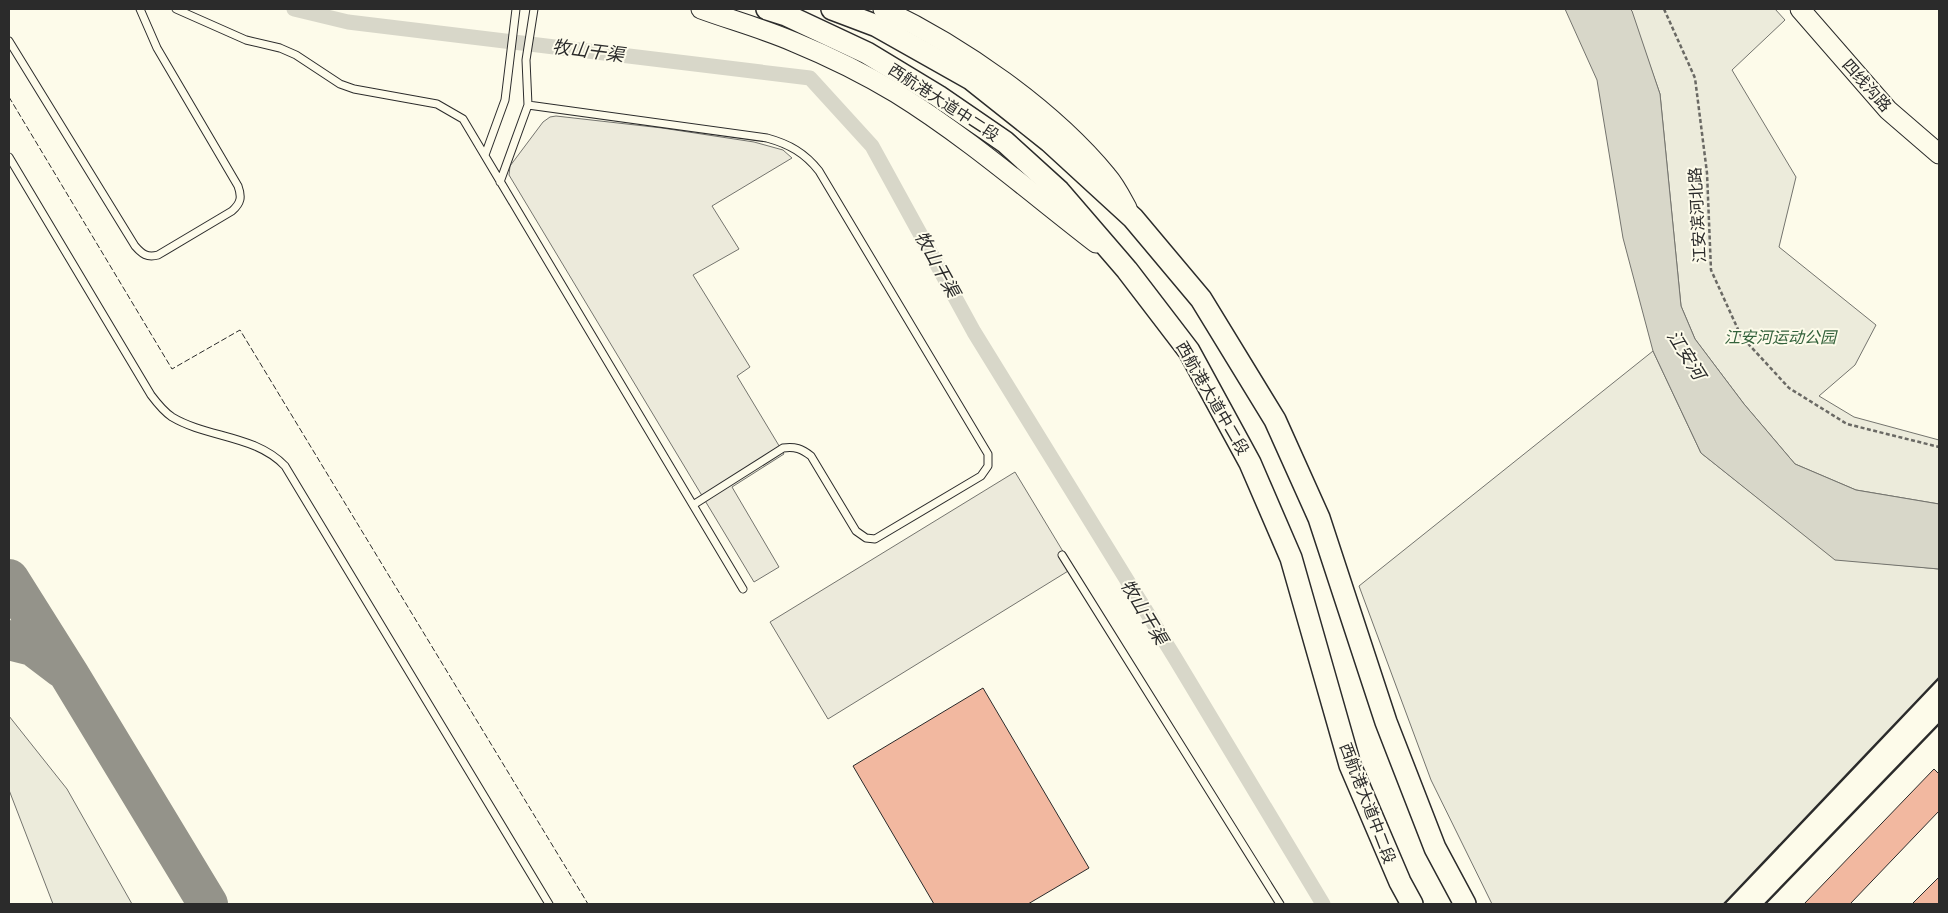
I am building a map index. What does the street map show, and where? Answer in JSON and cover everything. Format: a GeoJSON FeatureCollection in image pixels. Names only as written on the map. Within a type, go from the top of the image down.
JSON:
{"type":"FeatureCollection","features":[{"type":"Feature","properties":{"kind":"main road","name":"西航港大道中二段"},"geometry":{"type":"LineString","coordinates":[[767,9],[786,15],[867,53],[938,96],[1006,142],[1060,191],[1119,260],[1189,351],[1250,463],[1292,558],[1350,765],[1400,882],[1412,904]]}},
{"type":"Feature","properties":{"kind":"main road","name":"西航港大道中二段"},"geometry":{"type":"LineString","coordinates":[[832,9],[877,26],[971,79],[1049,141],[1133,218],[1201,299],[1275,420],[1319,518],[1386,722],[1435,848],[1465,904]]}},
{"type":"Feature","properties":{"kind":"street"},"geometry":{"type":"LineString","coordinates":[[700,9],[792,41],[845,65],[894,92],[942,123],[1003,168],[1037,197],[1119,260]]}},
{"type":"Feature","properties":{"kind":"street"},"geometry":{"type":"LineString","coordinates":[[883,9],[965,55],[1015,90],[1071,137],[1108,177],[1133,218]]}},
{"type":"Feature","properties":{"kind":"street","name":"四线沟路"},"geometry":{"type":"LineString","coordinates":[[1800,9],[1888,110],[1939,154]]}},
{"type":"Feature","properties":{"kind":"lane"},"geometry":{"type":"LineString","coordinates":[[9,41],[135,246],[143,254],[158,255],[232,211],[238,206],[241,194],[157,48],[140,9]]}},
{"type":"Feature","properties":{"kind":"lane"},"geometry":{"type":"LineString","coordinates":[[176,9],[246,40],[287,51],[340,84],[354,89],[437,104],[463,119],[743,588]]}},
{"type":"Feature","properties":{"kind":"lane"},"geometry":{"type":"LineString","coordinates":[[500,182],[528,105],[526,60],[534,9]]}},
{"type":"Feature","properties":{"kind":"lane"},"geometry":{"type":"LineString","coordinates":[[485,155],[505,100],[515,12]]}},
{"type":"Feature","properties":{"kind":"lane"},"geometry":{"type":"LineString","coordinates":[[528,105],[767,138],[789,145],[811,160],[988,454],[988,466],[981,476],[875,539],[866,538],[856,531],[811,456],[804,450],[791,446],[784,448],[693,505]]}},
{"type":"Feature","properties":{"kind":"lane"},"geometry":{"type":"LineString","coordinates":[[9,157],[151,395],[162,409],[192,426],[258,448],[278,458],[285,466],[549,904]]}},
{"type":"Feature","properties":{"kind":"lane"},"geometry":{"type":"LineString","coordinates":[[1062,555],[1280,904]]}},
{"type":"Feature","properties":{"kind":"path","name":"江安滨河北路"},"geometry":{"type":"LineString","coordinates":[[1664,9],[1695,78],[1707,173],[1711,270],[1741,336],[1789,388],[1847,424],[1939,447]]}},
{"type":"Feature","properties":{"kind":"green space","name":"江安河运动公园"},"geometry":{"type":"Polygon","coordinates":[[[1630,9],[1775,9],[1785,20],[1732,70],[1796,177],[1779,247],[1876,325],[1855,365],[1819,396],[1854,417],[1939,440],[1939,504],[1856,490],[1795,464],[1744,404],[1695,339],[1681,306],[1660,94],[1630,9]]]}},
{"type":"Feature","properties":{"kind":"green space"},"geometry":{"type":"Polygon","coordinates":[[[1653,351],[1701,453],[1835,559],[1939,569],[1939,678],[1724,904],[1492,904],[1431,780],[1359,586],[1653,351]]]}},
{"type":"Feature","properties":{"kind":"green space"},"geometry":{"type":"Polygon","coordinates":[[[9,716],[67,789],[132,904],[53,904],[9,790],[9,716]]]}},
{"type":"Feature","properties":{"kind":"shaded area"},"geometry":{"type":"Polygon","coordinates":[[[556,116],[662,128],[754,142],[783,150],[792,158],[712,206],[739,249],[693,275],[750,367],[737,376],[784,454],[732,487],[779,567],[754,582],[509,175],[510,166],[543,122],[550,117],[556,116]]]}},
{"type":"Feature","properties":{"kind":"shaded area"},"geometry":{"type":"Polygon","coordinates":[[[1015,472],[1073,568],[828,719],[770,622],[1015,472]]]}},
{"type":"Feature","properties":{"kind":"water","name":"江安河"},"geometry":{"type":"Polygon","coordinates":[[[1565,9],[1630,9],[1632,11],[1660,94],[1681,306],[1695,339],[1744,404],[1795,464],[1856,490],[1939,504],[1939,569],[1835,560],[1701,453],[1653,351],[1623,238],[1597,80],[1565,9]]]}},
{"type":"Feature","properties":{"kind":"building"},"geometry":{"type":"Polygon","coordinates":[[[983,688],[1089,868],[1028,904],[934,904],[853,766],[983,688]]]}},
{"type":"Feature","properties":{"kind":"building"},"geometry":{"type":"Polygon","coordinates":[[[1934,769],[1939,774],[1939,811],[1850,904],[1804,904],[1934,769]]]}},
{"type":"Feature","properties":{"kind":"building"},"geometry":{"type":"Polygon","coordinates":[[[1939,877],[1939,904],[1912,904],[1939,877]]]}},
{"type":"Feature","properties":{"kind":"waterway","name":"牧山干渠"},"geometry":{"type":"LineString","coordinates":[[294,9],[348,22],[810,78],[872,146],[974,332],[1175,658],[1323,904]]}},
{"type":"Feature","properties":{"kind":"taxiway"},"geometry":{"type":"LineString","coordinates":[[9,579],[208,904]]}},
{"type":"Feature","properties":{"kind":"taxiway"},"geometry":{"type":"LineString","coordinates":[[9,640],[33,646],[62,668]]}},
{"type":"Feature","properties":{"kind":"fence"},"geometry":{"type":"LineString","coordinates":[[9,97],[172,369],[240,330],[588,904]]}},
{"type":"Feature","properties":{"kind":"wall"},"geometry":{"type":"LineString","coordinates":[[1724,904],[1939,678]]}},
{"type":"Feature","properties":{"kind":"wall"},"geometry":{"type":"LineString","coordinates":[[1765,904],[1939,724]]}}]}
